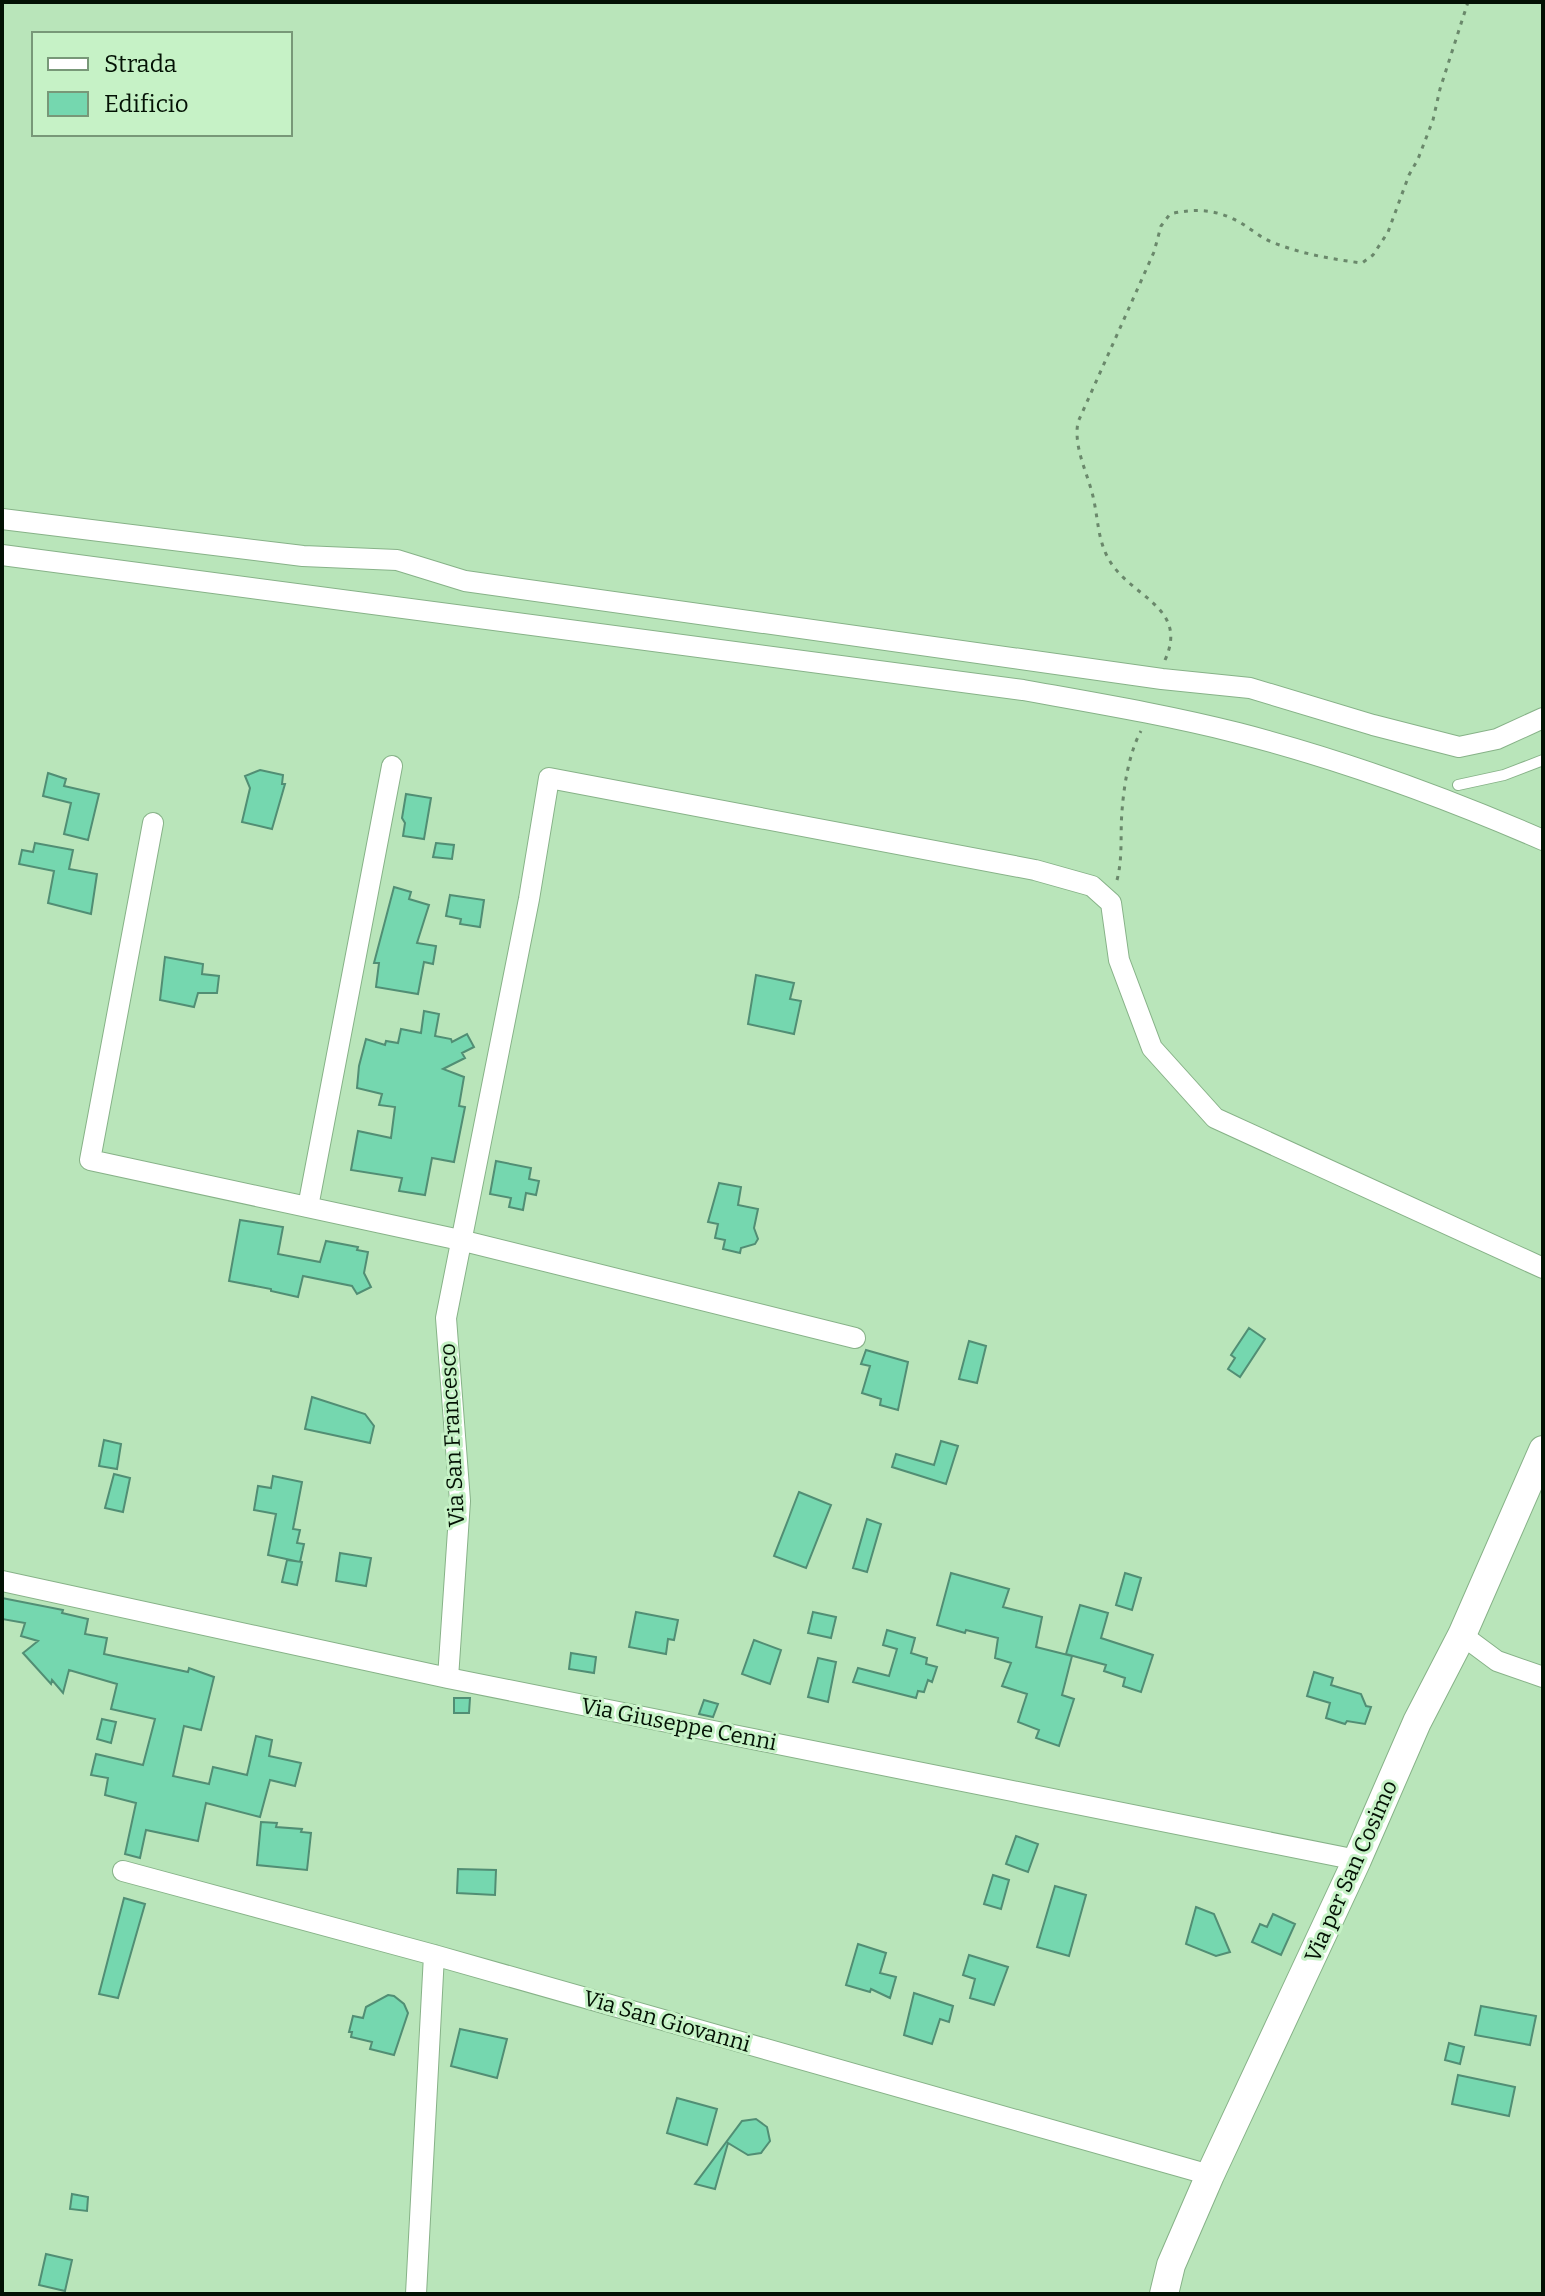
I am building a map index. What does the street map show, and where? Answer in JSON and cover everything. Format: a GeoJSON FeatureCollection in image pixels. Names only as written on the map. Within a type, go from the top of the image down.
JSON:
{"type":"FeatureCollection","features":[{"type":"Feature","properties":{"kind":"street"},"geometry":{"type":"LineString","coordinates":[[2,519],[303,556],[397,560],[465,581],[1156,678],[1250,688],[1459,747],[1497,739],[1543,718]]}},
{"type":"Feature","properties":{"kind":"street"},"geometry":{"type":"LineString","coordinates":[[2,555],[1023,690],[1151,713],[1265,740],[1407,785],[1543,840]]}},
{"type":"Feature","properties":{"kind":"street"},"geometry":{"type":"LineString","coordinates":[[308,1207],[392,766]]}},
{"type":"Feature","properties":{"kind":"street","name":"Via San Francesco"},"geometry":{"type":"LineString","coordinates":[[448,1678],[460,1501],[446,1318],[526,915],[549,778],[1035,870],[1092,886],[1111,903]]}},
{"type":"Feature","properties":{"kind":"street"},"geometry":{"type":"LineString","coordinates":[[1407,785],[1458,785]]}},
{"type":"Feature","properties":{"kind":"street"},"geometry":{"type":"LineString","coordinates":[[153,823],[90,1160],[460,1240],[855,1338]]}},
{"type":"Feature","properties":{"kind":"street"},"geometry":{"type":"LineString","coordinates":[[1111,903],[1119,960],[1152,1048],[1215,1118],[1543,1268]]}},
{"type":"Feature","properties":{"kind":"street","name":"Via per San Cosimo"},"geometry":{"type":"LineString","coordinates":[[1164,2294],[1171,2265],[1210,2175],[1357,1860],[1417,1722],[1462,1635],[1543,1450]]}},
{"type":"Feature","properties":{"kind":"street","name":"Via Giuseppe Cenni"},"geometry":{"type":"LineString","coordinates":[[2,1581],[448,1678],[1357,1860]]}},
{"type":"Feature","properties":{"kind":"street"},"geometry":{"type":"LineString","coordinates":[[1462,1635],[1497,1661],[1543,1677]]}},
{"type":"Feature","properties":{"kind":"street","name":"Via San Giovanni"},"geometry":{"type":"LineString","coordinates":[[123,1871],[434,1955],[1210,2175]]}},
{"type":"Feature","properties":{"kind":"street"},"geometry":{"type":"LineString","coordinates":[[416,2294],[434,1955]]}},
{"type":"Feature","properties":{"kind":"lane"},"geometry":{"type":"LineString","coordinates":[[1458,785],[1504,775],[1543,760]]}},
{"type":"Feature","properties":{"kind":"path"},"geometry":{"type":"LineString","coordinates":[[1156,678],[1172,637],[1169,623],[1164,612],[1120,574],[1107,557],[1076,437],[1078,422],[1154,252],[1161,226],[1170,214],[1192,209],[1217,211],[1269,241],[1302,252],[1362,263],[1373,255],[1388,232],[1433,120],[1468,2]]}},
{"type":"Feature","properties":{"kind":"path"},"geometry":{"type":"LineString","coordinates":[[1111,903],[1123,848],[1122,811],[1129,770],[1138,735],[1151,713]]}},
{"type":"Feature","properties":{"kind":"building"},"geometry":{"type":"Polygon","coordinates":[[[260,770],[283,775],[282,784],[285,784],[272,829],[242,822],[250,788],[245,776],[260,770]]]}},
{"type":"Feature","properties":{"kind":"building"},"geometry":{"type":"Polygon","coordinates":[[[48,773],[66,779],[64,786],[99,794],[88,840],[64,834],[71,803],[43,796],[48,773]]]}},
{"type":"Feature","properties":{"kind":"building"},"geometry":{"type":"Polygon","coordinates":[[[406,794],[431,798],[424,839],[403,836],[406,794]]]}},
{"type":"Feature","properties":{"kind":"building"},"geometry":{"type":"Polygon","coordinates":[[[35,843],[73,850],[69,869],[97,874],[91,914],[48,903],[54,871],[19,864],[22,850],[33,852],[35,843]]]}},
{"type":"Feature","properties":{"kind":"building"},"geometry":{"type":"Polygon","coordinates":[[[436,843],[454,845],[452,859],[433,857],[436,843]]]}},
{"type":"Feature","properties":{"kind":"building"},"geometry":{"type":"Polygon","coordinates":[[[394,887],[411,892],[409,899],[429,905],[417,943],[436,946],[433,964],[424,962],[418,994],[376,987],[379,963],[374,963],[394,887]]]}},
{"type":"Feature","properties":{"kind":"building"},"geometry":{"type":"Polygon","coordinates":[[[450,895],[484,900],[480,927],[460,924],[461,919],[446,916],[450,895]]]}},
{"type":"Feature","properties":{"kind":"building"},"geometry":{"type":"Polygon","coordinates":[[[165,957],[203,964],[202,974],[219,976],[217,993],[198,993],[194,1007],[160,1000],[165,957]]]}},
{"type":"Feature","properties":{"kind":"building"},"geometry":{"type":"Polygon","coordinates":[[[756,975],[794,983],[790,999],[801,1001],[794,1034],[748,1024],[756,975]]]}},
{"type":"Feature","properties":{"kind":"building"},"geometry":{"type":"Polygon","coordinates":[[[424,1011],[439,1014],[435,1036],[451,1039],[452,1042],[467,1034],[474,1047],[462,1053],[465,1058],[443,1069],[464,1077],[459,1106],[465,1107],[454,1162],[432,1158],[425,1195],[399,1191],[402,1178],[351,1170],[358,1131],[391,1138],[395,1107],[379,1105],[382,1094],[357,1088],[366,1039],[385,1045],[386,1041],[398,1043],[401,1029],[421,1033],[424,1011]]]}},
{"type":"Feature","properties":{"kind":"building"},"geometry":{"type":"Polygon","coordinates":[[[496,1161],[531,1168],[529,1179],[539,1181],[536,1195],[526,1193],[523,1210],[509,1207],[511,1198],[490,1194],[496,1161]]]}},
{"type":"Feature","properties":{"kind":"building"},"geometry":{"type":"Polygon","coordinates":[[[719,1183],[741,1187],[738,1205],[758,1209],[754,1228],[758,1239],[755,1244],[741,1248],[740,1253],[723,1249],[725,1240],[715,1238],[718,1224],[708,1222],[719,1183]]]}},
{"type":"Feature","properties":{"kind":"building"},"geometry":{"type":"Polygon","coordinates":[[[240,1220],[283,1227],[278,1254],[320,1262],[326,1241],[368,1252],[364,1273],[371,1287],[357,1294],[352,1286],[303,1276],[298,1297],[229,1281],[240,1220]]]}},
{"type":"Feature","properties":{"kind":"building"},"geometry":{"type":"Polygon","coordinates":[[[1249,1328],[1265,1339],[1240,1377],[1228,1369],[1235,1358],[1231,1355],[1249,1328]]]}},
{"type":"Feature","properties":{"kind":"building"},"geometry":{"type":"Polygon","coordinates":[[[969,1341],[986,1346],[977,1383],[959,1379],[969,1341]]]}},
{"type":"Feature","properties":{"kind":"building"},"geometry":{"type":"Polygon","coordinates":[[[866,1350],[908,1362],[898,1410],[880,1405],[881,1399],[862,1393],[870,1366],[861,1364],[866,1350]]]}},
{"type":"Feature","properties":{"kind":"building"},"geometry":{"type":"Polygon","coordinates":[[[312,1397],[365,1414],[374,1426],[370,1443],[305,1429],[312,1397]]]}},
{"type":"Feature","properties":{"kind":"building"},"geometry":{"type":"Polygon","coordinates":[[[104,1440],[121,1444],[117,1469],[99,1466],[104,1440]]]}},
{"type":"Feature","properties":{"kind":"building"},"geometry":{"type":"Polygon","coordinates":[[[941,1441],[958,1446],[946,1484],[892,1467],[896,1454],[934,1465],[941,1441]]]}},
{"type":"Feature","properties":{"kind":"building"},"geometry":{"type":"Polygon","coordinates":[[[114,1474],[130,1478],[123,1512],[105,1508],[114,1474]]]}},
{"type":"Feature","properties":{"kind":"building"},"geometry":{"type":"Polygon","coordinates":[[[273,1476],[302,1482],[293,1529],[300,1530],[297,1543],[304,1544],[300,1562],[268,1555],[276,1514],[254,1510],[258,1486],[271,1488],[273,1476]]]}},
{"type":"Feature","properties":{"kind":"building"},"geometry":{"type":"Polygon","coordinates":[[[799,1492],[831,1505],[806,1568],[774,1556],[799,1492]]]}},
{"type":"Feature","properties":{"kind":"building"},"geometry":{"type":"Polygon","coordinates":[[[867,1519],[881,1524],[867,1572],[853,1568],[867,1519]]]}},
{"type":"Feature","properties":{"kind":"building"},"geometry":{"type":"Polygon","coordinates":[[[340,1553],[371,1558],[366,1586],[336,1581],[340,1553]]]}},
{"type":"Feature","properties":{"kind":"building"},"geometry":{"type":"Polygon","coordinates":[[[287,1560],[302,1562],[297,1585],[282,1582],[287,1560]]]}},
{"type":"Feature","properties":{"kind":"building"},"geometry":{"type":"Polygon","coordinates":[[[951,1573],[1009,1589],[1003,1607],[1042,1617],[1036,1647],[1072,1656],[1062,1695],[1074,1699],[1059,1746],[1036,1738],[1039,1730],[1018,1722],[1027,1694],[1002,1686],[1011,1663],[995,1658],[998,1638],[937,1625],[951,1573]]]}},
{"type":"Feature","properties":{"kind":"building"},"geometry":{"type":"Polygon","coordinates":[[[1125,1573],[1141,1578],[1132,1610],[1116,1605],[1125,1573]]]}},
{"type":"Feature","properties":{"kind":"building"},"geometry":{"type":"Polygon","coordinates":[[[2,1598],[63,1610],[62,1613],[88,1619],[85,1634],[107,1638],[104,1654],[188,1672],[189,1668],[214,1677],[201,1730],[184,1726],[173,1776],[209,1784],[213,1767],[247,1775],[256,1736],[272,1740],[269,1756],[301,1763],[295,1786],[270,1780],[260,1817],[206,1803],[198,1841],[146,1830],[140,1858],[125,1854],[136,1803],[105,1795],[108,1778],[91,1775],[96,1754],[143,1765],[155,1719],[111,1709],[117,1684],[69,1670],[63,1693],[52,1680],[51,1684],[23,1653],[38,1641],[21,1636],[25,1623],[2,1619],[2,1598]]]}},
{"type":"Feature","properties":{"kind":"building"},"geometry":{"type":"Polygon","coordinates":[[[1080,1605],[1108,1613],[1101,1638],[1153,1655],[1141,1692],[1123,1686],[1125,1678],[1104,1671],[1106,1665],[1066,1654],[1080,1605]]]}},
{"type":"Feature","properties":{"kind":"building"},"geometry":{"type":"Polygon","coordinates":[[[636,1612],[678,1620],[674,1640],[668,1639],[666,1654],[629,1647],[636,1612]]]}},
{"type":"Feature","properties":{"kind":"building"},"geometry":{"type":"Polygon","coordinates":[[[813,1612],[836,1617],[831,1638],[808,1633],[813,1612]]]}},
{"type":"Feature","properties":{"kind":"building"},"geometry":{"type":"Polygon","coordinates":[[[887,1630],[915,1638],[911,1653],[927,1658],[926,1664],[937,1667],[932,1682],[928,1680],[924,1692],[918,1691],[916,1698],[853,1682],[858,1668],[889,1676],[897,1649],[883,1645],[887,1630]]]}},
{"type":"Feature","properties":{"kind":"building"},"geometry":{"type":"Polygon","coordinates":[[[754,1640],[781,1650],[770,1684],[742,1674],[754,1640]]]}},
{"type":"Feature","properties":{"kind":"building"},"geometry":{"type":"Polygon","coordinates":[[[571,1653],[596,1657],[594,1673],[569,1669],[571,1653]]]}},
{"type":"Feature","properties":{"kind":"building"},"geometry":{"type":"Polygon","coordinates":[[[818,1658],[836,1662],[828,1702],[808,1697],[818,1658]]]}},
{"type":"Feature","properties":{"kind":"building"},"geometry":{"type":"Polygon","coordinates":[[[1314,1672],[1333,1678],[1331,1685],[1361,1694],[1366,1706],[1371,1707],[1365,1724],[1347,1721],[1345,1724],[1326,1718],[1330,1703],[1307,1696],[1314,1672]]]}},
{"type":"Feature","properties":{"kind":"building"},"geometry":{"type":"Polygon","coordinates":[[[454,1698],[470,1698],[469,1713],[454,1713],[454,1698]]]}},
{"type":"Feature","properties":{"kind":"building"},"geometry":{"type":"Polygon","coordinates":[[[704,1700],[718,1704],[713,1717],[699,1714],[704,1700]]]}},
{"type":"Feature","properties":{"kind":"building"},"geometry":{"type":"Polygon","coordinates":[[[102,1719],[116,1722],[111,1743],[97,1739],[102,1719]]]}},
{"type":"Feature","properties":{"kind":"building"},"geometry":{"type":"Polygon","coordinates":[[[261,1822],[277,1823],[276,1827],[302,1829],[301,1832],[311,1833],[307,1870],[257,1865],[261,1822]]]}},
{"type":"Feature","properties":{"kind":"building"},"geometry":{"type":"Polygon","coordinates":[[[1016,1836],[1038,1844],[1028,1872],[1006,1864],[1016,1836]]]}},
{"type":"Feature","properties":{"kind":"building"},"geometry":{"type":"Polygon","coordinates":[[[458,1869],[496,1870],[495,1895],[457,1893],[458,1869]]]}},
{"type":"Feature","properties":{"kind":"building"},"geometry":{"type":"Polygon","coordinates":[[[993,1875],[1009,1880],[1001,1909],[984,1904],[993,1875]]]}},
{"type":"Feature","properties":{"kind":"building"},"geometry":{"type":"Polygon","coordinates":[[[1055,1886],[1086,1895],[1069,1956],[1037,1947],[1055,1886]]]}},
{"type":"Feature","properties":{"kind":"building"},"geometry":{"type":"Polygon","coordinates":[[[124,1898],[145,1904],[118,1998],[99,1994],[124,1898]]]}},
{"type":"Feature","properties":{"kind":"building"},"geometry":{"type":"Polygon","coordinates":[[[1196,1907],[1214,1914],[1230,1952],[1216,1956],[1186,1944],[1196,1907]]]}},
{"type":"Feature","properties":{"kind":"building"},"geometry":{"type":"Polygon","coordinates":[[[1273,1914],[1295,1924],[1281,1955],[1252,1942],[1260,1924],[1267,1927],[1273,1914]]]}},
{"type":"Feature","properties":{"kind":"building"},"geometry":{"type":"Polygon","coordinates":[[[858,1944],[886,1953],[880,1973],[896,1977],[890,1998],[871,1989],[870,1992],[846,1985],[858,1944]]]}},
{"type":"Feature","properties":{"kind":"building"},"geometry":{"type":"Polygon","coordinates":[[[969,1955],[1008,1967],[994,2005],[970,1998],[975,1979],[963,1975],[969,1955]]]}},
{"type":"Feature","properties":{"kind":"building"},"geometry":{"type":"Polygon","coordinates":[[[914,1993],[953,2006],[949,2022],[940,2019],[932,2044],[904,2035],[914,1993]]]}},
{"type":"Feature","properties":{"kind":"building"},"geometry":{"type":"Polygon","coordinates":[[[388,1995],[404,2004],[408,2013],[394,2055],[370,2049],[372,2042],[351,2037],[352,2032],[349,2032],[353,2016],[363,2018],[366,2007],[388,1995]]]}},
{"type":"Feature","properties":{"kind":"building"},"geometry":{"type":"Polygon","coordinates":[[[1481,2006],[1536,2016],[1530,2045],[1475,2035],[1481,2006]]]}},
{"type":"Feature","properties":{"kind":"building"},"geometry":{"type":"Polygon","coordinates":[[[460,2029],[507,2039],[497,2078],[451,2066],[460,2029]]]}},
{"type":"Feature","properties":{"kind":"building"},"geometry":{"type":"Polygon","coordinates":[[[1449,2043],[1464,2047],[1460,2064],[1445,2060],[1449,2043]]]}},
{"type":"Feature","properties":{"kind":"building"},"geometry":{"type":"Polygon","coordinates":[[[1458,2075],[1515,2087],[1509,2116],[1452,2104],[1458,2075]]]}},
{"type":"Feature","properties":{"kind":"building"},"geometry":{"type":"Polygon","coordinates":[[[677,2098],[717,2109],[707,2145],[667,2133],[677,2098]]]}},
{"type":"Feature","properties":{"kind":"building"},"geometry":{"type":"Polygon","coordinates":[[[756,2119],[767,2127],[770,2141],[761,2153],[748,2155],[728,2143],[715,2189],[695,2184],[742,2121],[756,2119]]]}},
{"type":"Feature","properties":{"kind":"building"},"geometry":{"type":"Polygon","coordinates":[[[72,2194],[88,2197],[87,2211],[70,2209],[72,2194]]]}},
{"type":"Feature","properties":{"kind":"building"},"geometry":{"type":"Polygon","coordinates":[[[46,2254],[72,2260],[65,2291],[39,2285],[46,2254]]]}}]}
